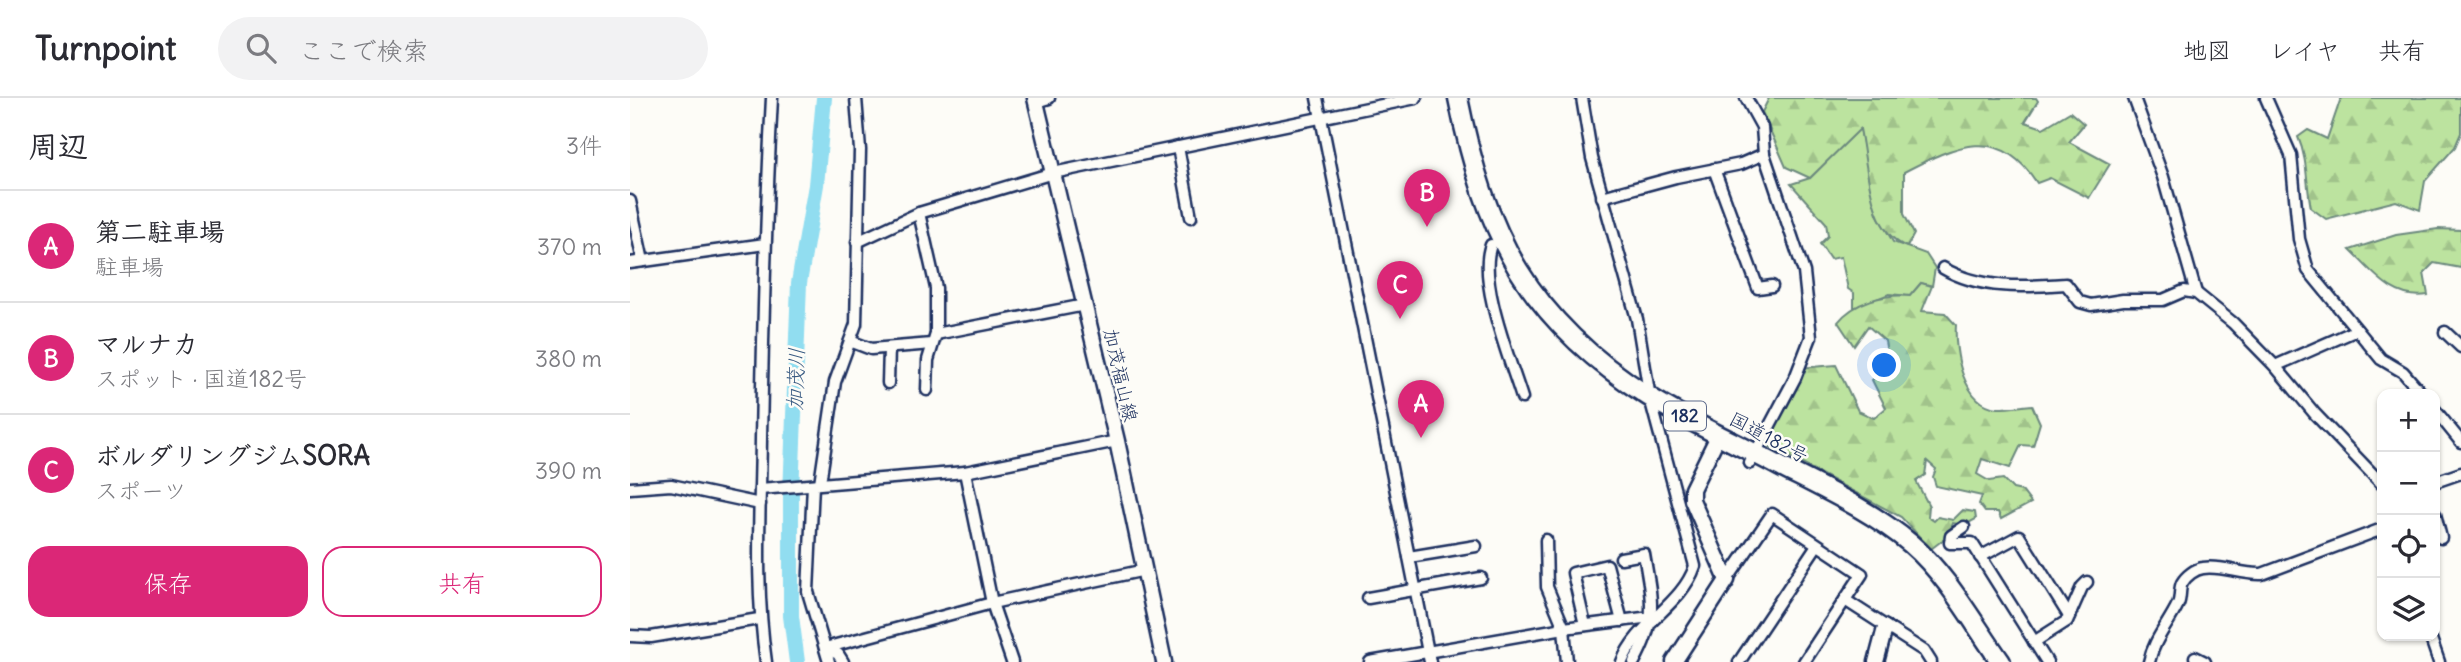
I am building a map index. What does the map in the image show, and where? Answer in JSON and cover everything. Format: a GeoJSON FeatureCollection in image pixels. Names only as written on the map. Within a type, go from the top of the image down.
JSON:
{"type":"FeatureCollection","features":[{"type":"Feature","properties":{"kind":"highway","name":"国道182号"},"geometry":{"type":"LineString","coordinates":[[1447,98],[1462,169],[1474,207],[1491,245],[1525,299],[1549,329],[1604,378],[1753,458],[1871,516],[1909,543],[1943,580],[2001,662]]}},
{"type":"Feature","properties":{"kind":"highway","name":"国道182号"},"geometry":{"type":"LineString","coordinates":[[1458,98],[1482,195],[1512,262],[1531,290],[1582,348],[1653,405]]}},
{"type":"Feature","properties":{"kind":"highway","name":"国道182号"},"geometry":{"type":"LineString","coordinates":[[1753,458],[1864,524],[1899,549],[1936,588],[1988,662]]}},
{"type":"Feature","properties":{"kind":"main road","name":"加茂福山線"},"geometry":{"type":"LineString","coordinates":[[1040,99],[1053,173],[1117,441],[1164,662]]}},
{"type":"Feature","properties":{"kind":"main road"},"geometry":{"type":"LineString","coordinates":[[1674,662],[1727,580],[1692,500],[1692,489],[1717,439]]}},
{"type":"Feature","properties":{"kind":"main road"},"geometry":{"type":"LineString","coordinates":[[1876,662],[1885,628]]}},
{"type":"Feature","properties":{"kind":"street"},"geometry":{"type":"LineString","coordinates":[[766,662],[760,619],[760,489],[765,244],[772,98]]}},
{"type":"Feature","properties":{"kind":"street"},"geometry":{"type":"LineString","coordinates":[[829,662],[808,592],[816,484],[830,405],[856,324],[860,150],[856,98]]}},
{"type":"Feature","properties":{"kind":"street"},"geometry":{"type":"LineString","coordinates":[[1317,98],[1430,662]]}},
{"type":"Feature","properties":{"kind":"street"},"geometry":{"type":"LineString","coordinates":[[858,242],[919,213],[1053,173],[1416,98]]}},
{"type":"Feature","properties":{"kind":"street"},"geometry":{"type":"LineString","coordinates":[[1582,98],[1602,197],[1637,319],[1665,461],[1695,566],[1690,581],[1650,621],[1622,662]]}},
{"type":"Feature","properties":{"kind":"street"},"geometry":{"type":"LineString","coordinates":[[1746,98],[1762,127],[1764,155],[1804,272],[1811,337],[1795,378],[1753,458]]}},
{"type":"Feature","properties":{"kind":"street"},"geometry":{"type":"LineString","coordinates":[[2134,98],[2159,164],[2196,293]]}},
{"type":"Feature","properties":{"kind":"street"},"geometry":{"type":"LineString","coordinates":[[2266,98],[2291,155],[2302,256],[2320,286],[2381,359],[2403,372],[2418,389]]}},
{"type":"Feature","properties":{"kind":"street"},"geometry":{"type":"LineString","coordinates":[[1178,147],[1191,217]]}},
{"type":"Feature","properties":{"kind":"street"},"geometry":{"type":"LineString","coordinates":[[1602,197],[1741,164],[1764,155]]}},
{"type":"Feature","properties":{"kind":"street"},"geometry":{"type":"LineString","coordinates":[[1714,169],[1758,288],[1772,286]]}},
{"type":"Feature","properties":{"kind":"street"},"geometry":{"type":"LineString","coordinates":[[630,201],[643,261]]}},
{"type":"Feature","properties":{"kind":"street"},"geometry":{"type":"LineString","coordinates":[[919,213],[936,288],[936,334],[932,344],[927,390]]}},
{"type":"Feature","properties":{"kind":"street"},"geometry":{"type":"LineString","coordinates":[[630,263],[765,244]]}},
{"type":"Feature","properties":{"kind":"street"},"geometry":{"type":"LineString","coordinates":[[1491,245],[1486,257],[1495,310],[1522,398]]}},
{"type":"Feature","properties":{"kind":"street"},"geometry":{"type":"LineString","coordinates":[[1943,268],[1960,278],[2015,287],[2066,284],[2080,302],[2091,305],[2123,300],[2163,300],[2184,291],[2196,293],[2233,323],[2275,366],[2315,414],[2377,479]]}},
{"type":"Feature","properties":{"kind":"street"},"geometry":{"type":"LineString","coordinates":[[936,334],[1085,305]]}},
{"type":"Feature","properties":{"kind":"street"},"geometry":{"type":"LineString","coordinates":[[2275,366],[2357,330]]}},
{"type":"Feature","properties":{"kind":"street"},"geometry":{"type":"LineString","coordinates":[[2445,332],[2461,347]]}},
{"type":"Feature","properties":{"kind":"street"},"geometry":{"type":"LineString","coordinates":[[850,341],[871,349],[932,344]]}},
{"type":"Feature","properties":{"kind":"street"},"geometry":{"type":"LineString","coordinates":[[888,383],[889,348]]}},
{"type":"Feature","properties":{"kind":"street"},"geometry":{"type":"LineString","coordinates":[[2440,416],[2461,443]]}},
{"type":"Feature","properties":{"kind":"street"},"geometry":{"type":"LineString","coordinates":[[760,489],[965,472],[1117,441]]}},
{"type":"Feature","properties":{"kind":"street"},"geometry":{"type":"LineString","coordinates":[[965,472],[992,603],[1012,662]]}},
{"type":"Feature","properties":{"kind":"street"},"geometry":{"type":"LineString","coordinates":[[2440,480],[2461,472]]}},
{"type":"Feature","properties":{"kind":"street"},"geometry":{"type":"LineString","coordinates":[[630,488],[671,485],[760,504]]}},
{"type":"Feature","properties":{"kind":"street"},"geometry":{"type":"LineString","coordinates":[[1727,580],[1772,514],[1862,574],[1804,662]]}},
{"type":"Feature","properties":{"kind":"street"},"geometry":{"type":"LineString","coordinates":[[2435,515],[2441,538]]}},
{"type":"Feature","properties":{"kind":"street"},"geometry":{"type":"LineString","coordinates":[[1964,527],[1951,536],[1950,542],[1972,543],[2047,662]]}},
{"type":"Feature","properties":{"kind":"street"},"geometry":{"type":"LineString","coordinates":[[2149,662],[2153,643],[2179,602],[2181,585],[2190,573],[2202,568],[2224,569],[2243,575],[2262,574],[2377,530]]}},
{"type":"Feature","properties":{"kind":"street"},"geometry":{"type":"LineString","coordinates":[[1980,557],[2019,536],[2069,616]]}},
{"type":"Feature","properties":{"kind":"street"},"geometry":{"type":"LineString","coordinates":[[1546,540],[1547,587],[1564,628],[1567,662]]}},
{"type":"Feature","properties":{"kind":"street"},"geometry":{"type":"LineString","coordinates":[[1739,662],[1817,545]]}},
{"type":"Feature","properties":{"kind":"street"},"geometry":{"type":"LineString","coordinates":[[1409,557],[1476,546]]}},
{"type":"Feature","properties":{"kind":"street"},"geometry":{"type":"LineString","coordinates":[[1621,558],[1644,554],[1653,610],[1648,636],[1634,662]]}},
{"type":"Feature","properties":{"kind":"street"},"geometry":{"type":"LineString","coordinates":[[1585,625],[1573,573],[1607,565],[1622,621]]}},
{"type":"Feature","properties":{"kind":"street"},"geometry":{"type":"LineString","coordinates":[[825,648],[992,603],[1144,569]]}},
{"type":"Feature","properties":{"kind":"street"},"geometry":{"type":"LineString","coordinates":[[1368,598],[1482,578]]}},
{"type":"Feature","properties":{"kind":"street"},"geometry":{"type":"LineString","coordinates":[[2034,642],[2067,621],[2082,587],[2087,582]]}},
{"type":"Feature","properties":{"kind":"street"},"geometry":{"type":"LineString","coordinates":[[1845,600],[1924,651],[1931,662]]}},
{"type":"Feature","properties":{"kind":"street"},"geometry":{"type":"LineString","coordinates":[[1370,662],[1564,628],[1643,618],[1650,621]]}},
{"type":"Feature","properties":{"kind":"street"},"geometry":{"type":"LineString","coordinates":[[630,636],[651,636],[760,619]]}},
{"type":"Feature","properties":{"kind":"street"},"geometry":{"type":"LineString","coordinates":[[2432,641],[2439,662]]}},
{"type":"Feature","properties":{"kind":"street"},"geometry":{"type":"LineString","coordinates":[[825,648],[838,654],[843,662]]}},
{"type":"Feature","properties":{"kind":"street"},"geometry":{"type":"LineString","coordinates":[[2195,657],[2205,662]]}},
{"type":"Feature","properties":{"kind":"green space"},"geometry":{"type":"Polygon","coordinates":[[[1769,98],[2036,98],[2038,101],[2025,122],[2043,128],[2070,112],[2084,124],[2069,142],[2110,164],[2089,198],[2050,178],[2037,183],[2023,164],[1992,146],[1976,145],[1941,154],[1904,172],[1904,214],[1914,234],[1907,247],[1894,239],[1877,213],[1860,129],[1810,178],[1786,167],[1762,112],[1769,98]]]}},
{"type":"Feature","properties":{"kind":"green space"},"geometry":{"type":"Polygon","coordinates":[[[2341,98],[2461,98],[2461,133],[2455,147],[2425,181],[2420,210],[2396,201],[2326,219],[2311,208],[2305,163],[2298,137],[2308,130],[2327,139],[2341,98]]]}},
{"type":"Feature","properties":{"kind":"green space"},"geometry":{"type":"Polygon","coordinates":[[[1860,128],[1877,214],[1893,242],[1926,254],[1935,268],[1932,286],[1921,283],[1910,296],[1889,294],[1854,308],[1854,293],[1848,289],[1841,257],[1830,259],[1820,244],[1828,236],[1826,223],[1791,184],[1810,178],[1860,128]]]}},
{"type":"Feature","properties":{"kind":"green space"},"geometry":{"type":"Polygon","coordinates":[[[2438,229],[2461,230],[2461,268],[2434,263],[2424,273],[2428,295],[2404,294],[2394,289],[2384,283],[2350,250],[2396,235],[2438,229]]]}},
{"type":"Feature","properties":{"kind":"green space"},"geometry":{"type":"Polygon","coordinates":[[[1921,283],[1932,286],[1922,311],[1945,313],[1956,325],[1959,362],[1963,376],[1976,398],[1986,405],[1998,408],[2032,405],[2040,423],[2033,446],[2021,445],[2010,468],[1982,459],[1977,474],[1989,481],[2003,479],[2013,489],[2022,491],[2031,503],[2001,519],[1998,512],[1985,512],[1979,504],[1982,496],[1936,486],[1933,477],[1936,469],[1927,461],[1925,475],[1916,481],[1929,506],[1928,517],[1934,521],[1938,517],[1953,520],[1963,510],[1975,512],[1976,519],[1965,525],[1953,523],[1948,536],[1931,549],[1901,517],[1767,445],[1799,368],[1836,365],[1858,411],[1874,418],[1886,408],[1872,380],[1889,365],[1885,341],[1868,326],[1854,346],[1838,322],[1852,309],[1871,300],[1910,296],[1921,283]]]}},
{"type":"Feature","properties":{"kind":"waterway","name":"加茂川"},"geometry":{"type":"LineString","coordinates":[[797,662],[791,616],[791,495],[799,283],[816,185],[824,98]]}},
{"type":"Feature","properties":{"kind":"place","name":"マルナカ"},"geometry":{"type":"Point","coordinates":[1427,227]}},
{"type":"Feature","properties":{"kind":"place","name":"ボルダリングジムSORA"},"geometry":{"type":"Point","coordinates":[1400,319]}},
{"type":"Feature","properties":{"kind":"place","name":"第二駐車場"},"geometry":{"type":"Point","coordinates":[1421,438]}}]}
